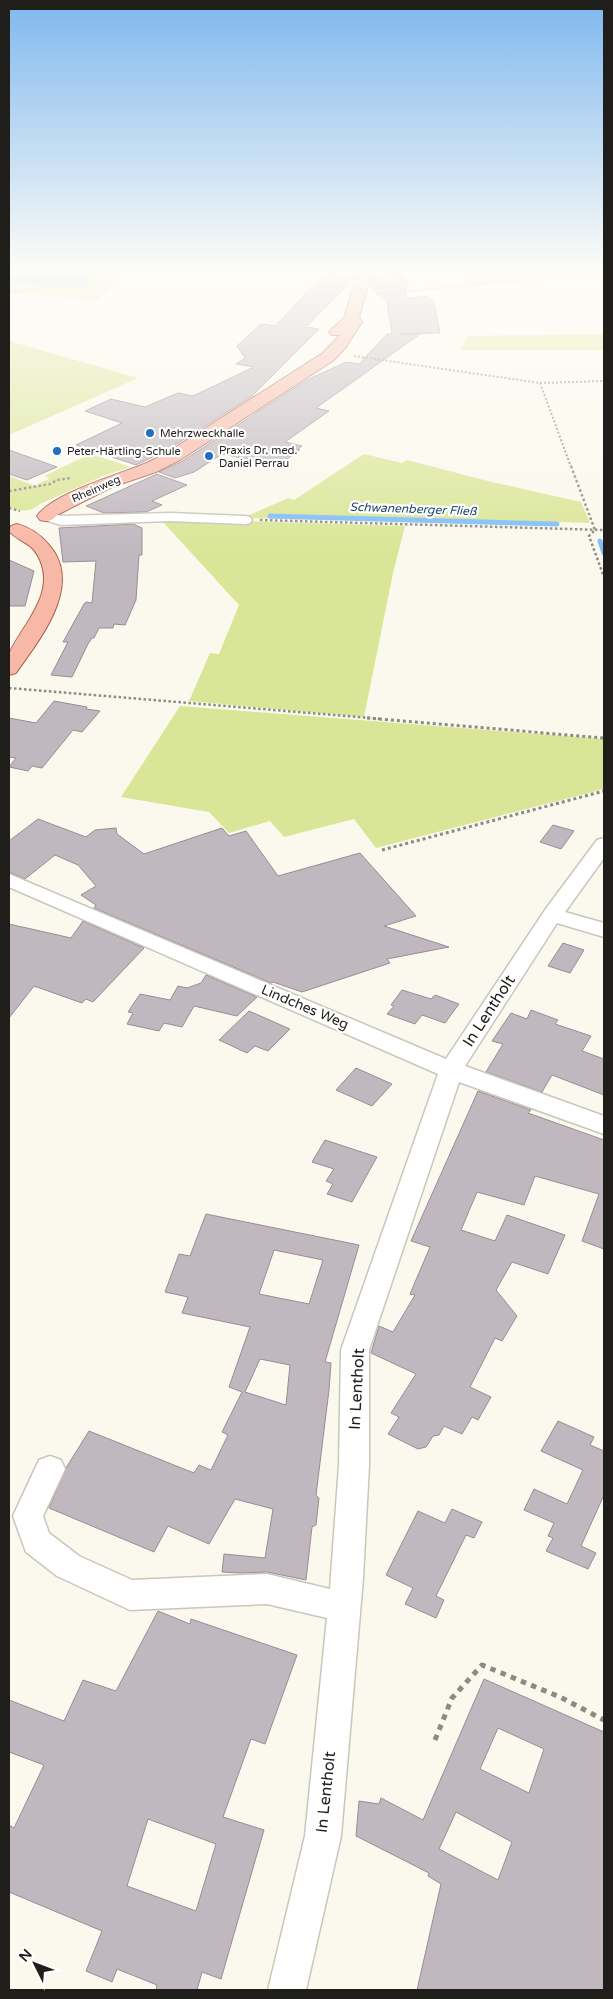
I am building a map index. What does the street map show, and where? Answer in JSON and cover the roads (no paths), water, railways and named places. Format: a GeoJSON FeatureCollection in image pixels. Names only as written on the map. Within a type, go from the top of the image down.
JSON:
{"type":"FeatureCollection","features":[{"type":"Feature","properties":{"kind":"main road","name":"Rheinweg"},"geometry":{"type":"LineString","coordinates":[[307,369],[309,363]]}},
{"type":"Feature","properties":{"kind":"main road","name":"Rheinweg"},"geometry":{"type":"LineString","coordinates":[[11,530],[46,516],[57,514],[146,473],[150,468],[210,434],[307,369],[319,363]]}},
{"type":"Feature","properties":{"kind":"main road"},"geometry":{"type":"LineString","coordinates":[[9,669],[43,616],[54,587],[54,570],[47,555],[34,539],[11,530]]}},
{"type":"Feature","properties":{"kind":"street"},"geometry":{"type":"LineString","coordinates":[[46,516],[61,521],[170,517],[245,520]]}},
{"type":"Feature","properties":{"kind":"street","name":"In Lentholt"},"geometry":{"type":"LineString","coordinates":[[286,1990],[322,1836],[344,1607],[354,1465],[355,1350],[451,1070],[552,915],[604,844]]}},
{"type":"Feature","properties":{"kind":"street","name":"Lindches Weg"},"geometry":{"type":"LineString","coordinates":[[9,880],[451,1070],[604,1124]]}},
{"type":"Feature","properties":{"kind":"street"},"geometry":{"type":"LineString","coordinates":[[552,915],[604,930]]}},
{"type":"Feature","properties":{"kind":"street"},"geometry":{"type":"LineString","coordinates":[[50,1469],[28,1516],[37,1542],[68,1566],[130,1595],[267,1589],[344,1607]]}},
{"type":"Feature","properties":{"kind":"waterway","name":"Schwanenberger Fließ"},"geometry":{"type":"LineString","coordinates":[[270,516],[557,524]]}},
{"type":"Feature","properties":{"kind":"waterway","name":"Schwanenberger Fließ"},"geometry":{"type":"LineString","coordinates":[[600,541],[604,553]]}},
{"type":"Feature","properties":{"kind":"place","name":"Mehrzweckhalle"},"geometry":{"type":"Point","coordinates":[150,433]}},
{"type":"Feature","properties":{"kind":"place","name":"Peter-Härtling-Schule"},"geometry":{"type":"Point","coordinates":[57,451]}},
{"type":"Feature","properties":{"kind":"place","name":"Praxis Dr. med. Daniel Perrau"},"geometry":{"type":"Point","coordinates":[209,456]}}]}
